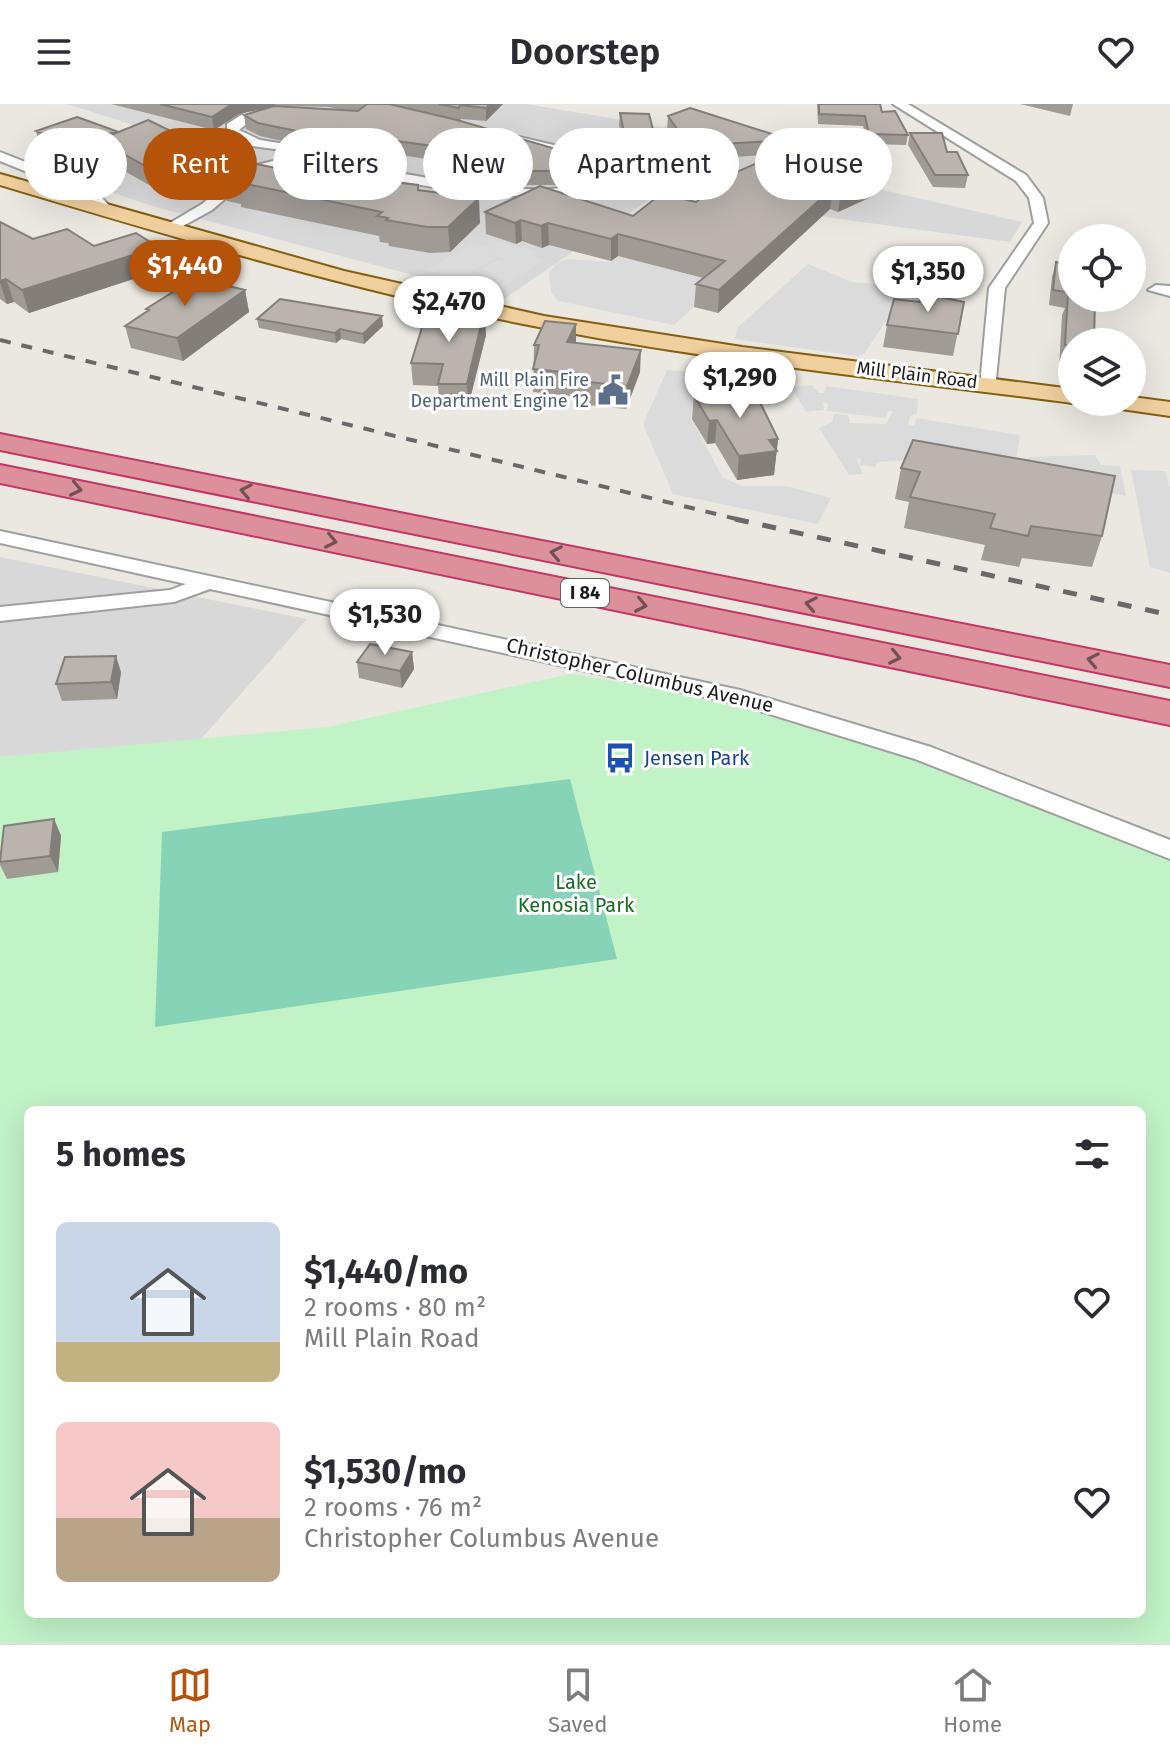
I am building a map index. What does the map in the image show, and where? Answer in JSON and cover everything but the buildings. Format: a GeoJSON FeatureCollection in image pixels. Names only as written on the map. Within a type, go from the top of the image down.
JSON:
{"type":"FeatureCollection","features":[{"type":"Feature","properties":{"kind":"highway","name":"I 84"},"geometry":{"type":"LineString","coordinates":[[0,442],[1170,676]]}},
{"type":"Feature","properties":{"kind":"highway","name":"I 84"},"geometry":{"type":"LineString","coordinates":[[0,474],[1170,713]]}},
{"type":"Feature","properties":{"kind":"main road","name":"Mill Plain Road"},"geometry":{"type":"LineString","coordinates":[[0,179],[167,229],[402,292],[545,322],[656,341],[1058,394]]}},
{"type":"Feature","properties":{"kind":"main road"},"geometry":{"type":"LineString","coordinates":[[1146,406],[1170,409]]}},
{"type":"Feature","properties":{"kind":"street"},"geometry":{"type":"LineString","coordinates":[[899,104],[1021,178],[1039,204],[1041,223],[997,288],[989,385]]}},
{"type":"Feature","properties":{"kind":"street"},"geometry":{"type":"LineString","coordinates":[[273,146],[242,138],[232,130],[238,121],[250,115],[295,111]]}},
{"type":"Feature","properties":{"kind":"street"},"geometry":{"type":"LineString","coordinates":[[533,145],[574,154],[599,164],[603,173],[583,189],[533,195]]}},
{"type":"Feature","properties":{"kind":"street","name":"Mill Plain Road"},"geometry":{"type":"LineString","coordinates":[[0,156],[89,192],[107,211]]}},
{"type":"Feature","properties":{"kind":"street"},"geometry":{"type":"LineString","coordinates":[[167,229],[184,226],[206,215],[207,207],[242,177],[273,165]]}},
{"type":"Feature","properties":{"kind":"street","name":"Christopher Columbus Avenue"},"geometry":{"type":"LineString","coordinates":[[0,537],[740,697],[923,753],[1170,850]]}},
{"type":"Feature","properties":{"kind":"street"},"geometry":{"type":"LineString","coordinates":[[0,614],[158,598],[212,581]]}},
{"type":"Feature","properties":{"kind":"shaded area"},"geometry":{"type":"Polygon","coordinates":[[[67,104],[526,104],[663,127],[699,114],[755,133],[755,200],[892,200],[892,192],[1022,222],[1010,242],[832,218],[739,198],[739,128],[549,128],[549,200],[649,200],[504,299],[127,197],[127,169],[143,162],[143,200],[257,200],[257,128],[143,128],[67,104]]]}},
{"type":"Feature","properties":{"kind":"shaded area"},"geometry":{"type":"Polygon","coordinates":[[[493,241],[536,251],[532,256],[544,260],[500,289],[463,280],[497,260],[510,262],[492,254],[486,255],[496,258],[461,278],[425,271],[471,244],[485,246],[493,241]]]}},
{"type":"Feature","properties":{"kind":"shaded area"},"geometry":{"type":"Polygon","coordinates":[[[618,256],[720,283],[674,325],[558,301],[551,292],[549,273],[555,264],[568,259],[610,262],[618,256]]]}},
{"type":"Feature","properties":{"kind":"shaded area"},"geometry":{"type":"Polygon","coordinates":[[[808,264],[852,282],[939,291],[952,298],[947,318],[889,316],[864,354],[857,356],[735,339],[737,328],[808,264]]]}},
{"type":"Feature","properties":{"kind":"shaded area"},"geometry":{"type":"Polygon","coordinates":[[[667,370],[703,372],[738,392],[740,412],[691,418],[723,478],[743,486],[787,486],[831,498],[818,524],[673,494],[643,424],[667,370]]]}},
{"type":"Feature","properties":{"kind":"shaded area"},"geometry":{"type":"Polygon","coordinates":[[[812,385],[819,393],[824,393],[826,386],[918,399],[917,413],[910,416],[908,425],[914,426],[916,418],[1020,435],[1015,468],[1032,466],[1027,459],[1030,457],[1095,455],[1101,465],[1120,466],[1126,496],[911,460],[877,462],[875,467],[860,465],[861,459],[856,458],[863,474],[849,475],[819,428],[833,421],[833,414],[848,415],[850,423],[886,424],[893,411],[887,411],[886,418],[827,411],[828,404],[823,402],[824,410],[806,412],[791,387],[812,385]]]}},
{"type":"Feature","properties":{"kind":"shaded area"},"geometry":{"type":"Polygon","coordinates":[[[1131,470],[1165,471],[1170,489],[1170,573],[1150,567],[1131,470]]]}},
{"type":"Feature","properties":{"kind":"shaded area"},"geometry":{"type":"Polygon","coordinates":[[[0,557],[307,619],[201,739],[0,757],[0,557]]]}},
{"type":"Feature","properties":{"kind":"green space","name":"Lake Kenosia Park"},"geometry":{"type":"Polygon","coordinates":[[[570,674],[721,698],[914,745],[1170,843],[1170,1643],[0,1643],[0,757],[327,727],[570,674]]]}},
{"type":"Feature","properties":{"kind":"green space"},"geometry":{"type":"Polygon","coordinates":[[[570,779],[617,959],[155,1027],[162,832],[570,779]]]}},
{"type":"Feature","properties":{"kind":"railway"},"geometry":{"type":"LineString","coordinates":[[0,340],[745,521]]}},
{"type":"Feature","properties":{"kind":"railway"},"geometry":{"type":"LineString","coordinates":[[735,519],[1170,615]]}},
{"type":"Feature","properties":{"kind":"place","name":"Mill Plain Fire Department Engine 12"},"geometry":{"type":"Point","coordinates":[613,390]}},
{"type":"Feature","properties":{"kind":"place","name":"Jensen Park"},"geometry":{"type":"Point","coordinates":[620,758]}}]}
